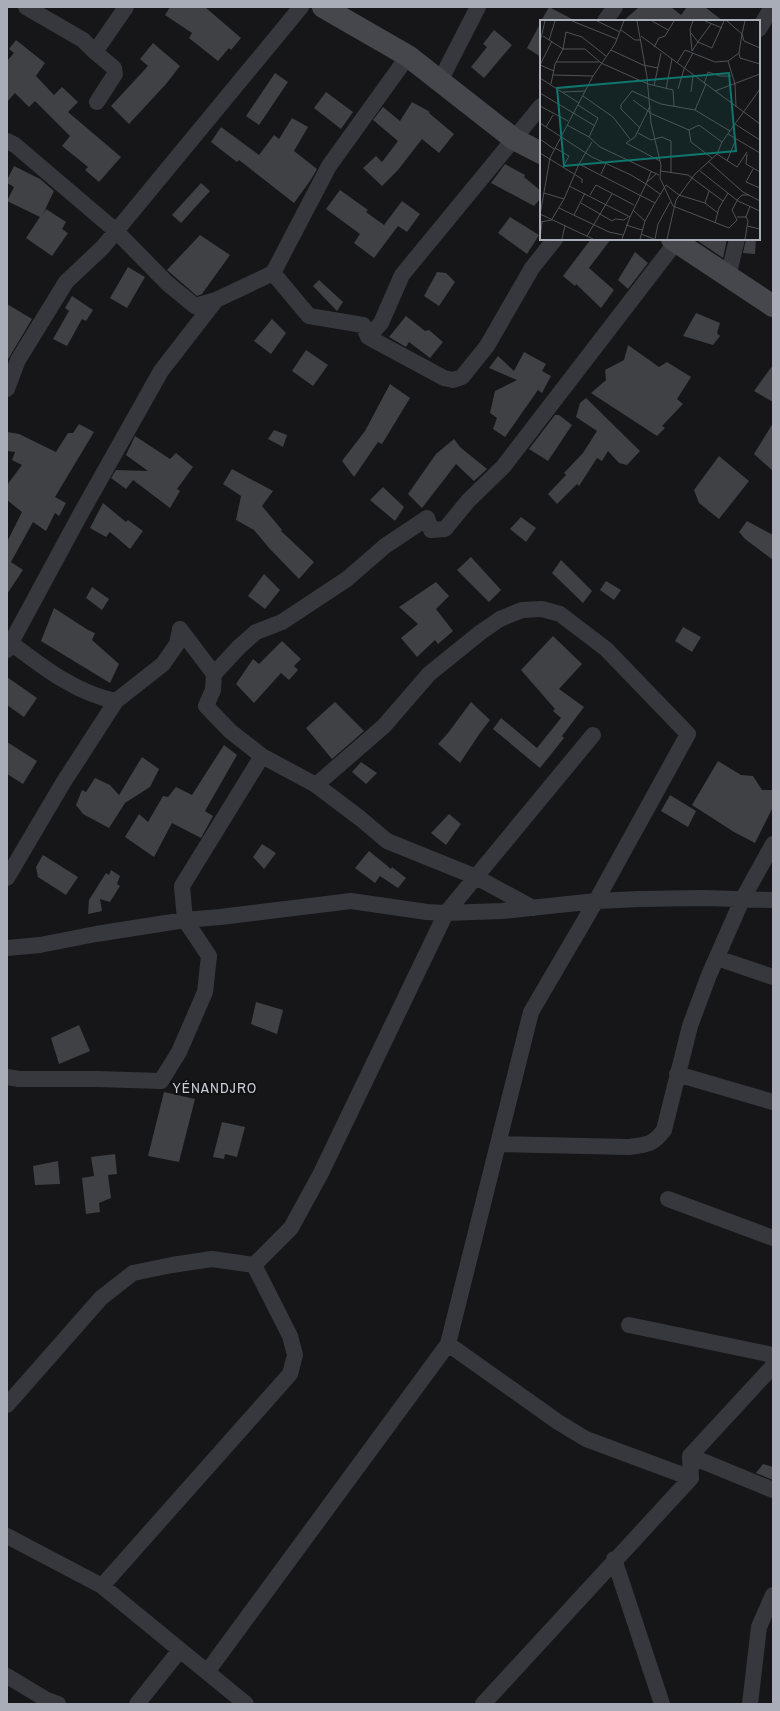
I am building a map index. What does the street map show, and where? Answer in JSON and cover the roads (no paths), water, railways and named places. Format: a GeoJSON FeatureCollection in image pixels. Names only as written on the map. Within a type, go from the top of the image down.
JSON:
{"type":"FeatureCollection","features":[{"type":"Feature","properties":{"kind":"main road"},"geometry":{"type":"LineString","coordinates":[[323,7],[408,56],[514,139],[540,152]]}},
{"type":"Feature","properties":{"kind":"main road"},"geometry":{"type":"LineString","coordinates":[[674,241],[773,306]]}},
{"type":"Feature","properties":{"kind":"street"},"geometry":{"type":"LineString","coordinates":[[26,7],[83,40],[114,68],[115,74],[97,102]]}},
{"type":"Feature","properties":{"kind":"street"},"geometry":{"type":"LineString","coordinates":[[95,52],[126,7]]}},
{"type":"Feature","properties":{"kind":"street"},"geometry":{"type":"LineString","coordinates":[[7,389],[18,360],[66,282],[103,247],[301,7]]}},
{"type":"Feature","properties":{"kind":"street"},"geometry":{"type":"LineString","coordinates":[[440,81],[478,7]]}},
{"type":"Feature","properties":{"kind":"street"},"geometry":{"type":"LineString","coordinates":[[606,20],[615,7]]}},
{"type":"Feature","properties":{"kind":"street"},"geometry":{"type":"LineString","coordinates":[[760,27],[772,7]]}},
{"type":"Feature","properties":{"kind":"street"},"geometry":{"type":"LineString","coordinates":[[10,147],[116,231],[167,283],[194,306],[216,300],[273,273],[329,166],[408,56]]}},
{"type":"Feature","properties":{"kind":"street"},"geometry":{"type":"LineString","coordinates":[[368,337],[381,323],[402,275],[540,107]]}},
{"type":"Feature","properties":{"kind":"street"},"geometry":{"type":"LineString","coordinates":[[273,273],[309,316],[363,325],[368,337],[444,378],[453,380],[462,377],[487,346],[532,268],[554,240]]}},
{"type":"Feature","properties":{"kind":"street"},"geometry":{"type":"LineString","coordinates":[[728,277],[737,240]]}},
{"type":"Feature","properties":{"kind":"street"},"geometry":{"type":"LineString","coordinates":[[533,908],[476,877],[387,841],[361,819],[316,786],[262,756],[230,731],[206,706],[213,690],[214,674],[239,647],[256,632],[282,622],[347,580],[385,546],[427,518],[432,530],[445,529],[468,501],[502,467],[674,241]]}},
{"type":"Feature","properties":{"kind":"street"},"geometry":{"type":"LineString","coordinates":[[116,701],[99,698],[53,674],[9,647],[80,514],[161,371],[216,300]]}},
{"type":"Feature","properties":{"kind":"street"},"geometry":{"type":"LineString","coordinates":[[207,1672],[448,1344],[531,1012],[596,901],[688,734],[606,648],[560,614],[542,609],[522,610],[500,619],[481,632],[429,674],[384,726],[316,786]]}},
{"type":"Feature","properties":{"kind":"street"},"geometry":{"type":"LineString","coordinates":[[7,878],[63,782],[116,701],[162,664],[177,644],[180,629],[214,674]]}},
{"type":"Feature","properties":{"kind":"street"},"geometry":{"type":"LineString","coordinates":[[254,1265],[291,1228],[321,1173],[446,913],[594,735]]}},
{"type":"Feature","properties":{"kind":"street"},"geometry":{"type":"LineString","coordinates":[[7,1076],[19,1079],[161,1081],[179,1052],[205,992],[209,956],[185,920],[182,886],[262,756]]}},
{"type":"Feature","properties":{"kind":"street"},"geometry":{"type":"LineString","coordinates":[[498,1144],[628,1147],[644,1145],[657,1140],[664,1130],[690,1026],[708,975],[742,900],[773,844]]}},
{"type":"Feature","properties":{"kind":"street"},"geometry":{"type":"LineString","coordinates":[[7,948],[40,945],[96,934],[185,920],[235,916],[351,901],[427,912],[446,913],[533,908],[596,901],[702,898],[773,900]]}},
{"type":"Feature","properties":{"kind":"street"},"geometry":{"type":"LineString","coordinates":[[717,958],[773,977]]}},
{"type":"Feature","properties":{"kind":"street"},"geometry":{"type":"LineString","coordinates":[[677,1074],[773,1102]]}},
{"type":"Feature","properties":{"kind":"street"},"geometry":{"type":"LineString","coordinates":[[668,1198],[773,1238]]}},
{"type":"Feature","properties":{"kind":"street"},"geometry":{"type":"LineString","coordinates":[[7,1405],[101,1298],[133,1273],[212,1259],[254,1265]]}},
{"type":"Feature","properties":{"kind":"street"},"geometry":{"type":"LineString","coordinates":[[102,1586],[290,1374],[295,1355],[290,1336],[254,1265]]}},
{"type":"Feature","properties":{"kind":"street"},"geometry":{"type":"LineString","coordinates":[[629,1325],[773,1355]]}},
{"type":"Feature","properties":{"kind":"street"},"geometry":{"type":"LineString","coordinates":[[448,1344],[558,1422],[586,1439],[691,1478]]}},
{"type":"Feature","properties":{"kind":"street"},"geometry":{"type":"LineString","coordinates":[[483,1704],[614,1559],[691,1478],[690,1456],[773,1366]]}},
{"type":"Feature","properties":{"kind":"street"},"geometry":{"type":"LineString","coordinates":[[690,1456],[773,1490]]}},
{"type":"Feature","properties":{"kind":"street"},"geometry":{"type":"LineString","coordinates":[[7,1536],[102,1586],[246,1704]]}},
{"type":"Feature","properties":{"kind":"street"},"geometry":{"type":"LineString","coordinates":[[614,1559],[662,1704]]}},
{"type":"Feature","properties":{"kind":"street"},"geometry":{"type":"LineString","coordinates":[[750,1704],[759,1627],[773,1595]]}},
{"type":"Feature","properties":{"kind":"street"},"geometry":{"type":"LineString","coordinates":[[137,1704],[180,1650]]}},
{"type":"Feature","properties":{"kind":"street"},"geometry":{"type":"LineString","coordinates":[[7,1676],[47,1700],[58,1704]]}},
{"type":"Feature","properties":{"kind":"district","name":"YÉNANDJRO"},"geometry":{"type":"Point","coordinates":[215,1088]}}]}
